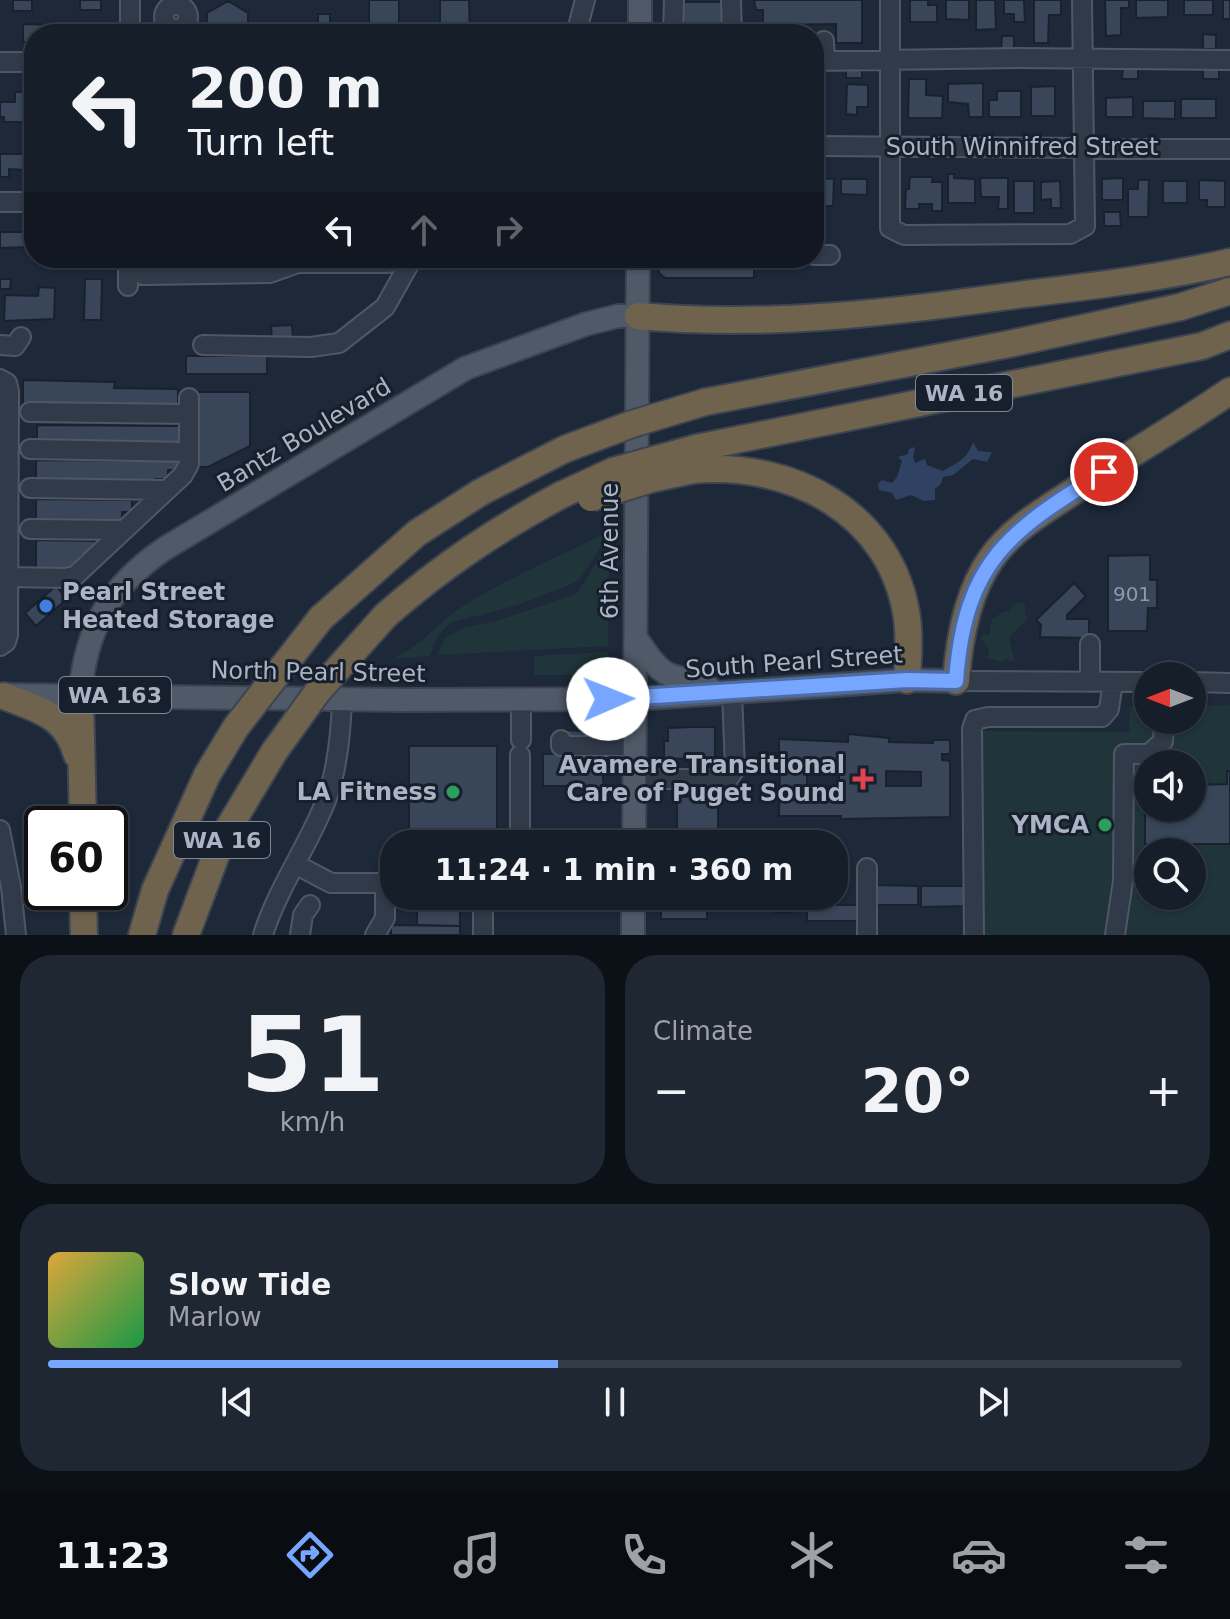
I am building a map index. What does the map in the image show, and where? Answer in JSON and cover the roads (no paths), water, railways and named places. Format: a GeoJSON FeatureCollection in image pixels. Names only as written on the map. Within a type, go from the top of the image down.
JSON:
{"type":"FeatureCollection","features":[{"type":"Feature","properties":{"kind":"highway"},"geometry":{"type":"LineString","coordinates":[[638,316],[819,318],[901,312],[1172,276],[1230,262]]}},
{"type":"Feature","properties":{"kind":"highway","name":"WA 16"},"geometry":{"type":"LineString","coordinates":[[142,935],[155,890],[207,775],[236,727],[321,618],[417,533],[481,492],[565,449],[705,402],[1009,344],[1180,307],[1230,291]]}},
{"type":"Feature","properties":{"kind":"highway","name":"WA 16"},"geometry":{"type":"LineString","coordinates":[[186,935],[222,839],[274,752],[318,691],[386,615],[488,535],[613,471],[695,459],[1202,346],[1230,335]]}},
{"type":"Feature","properties":{"kind":"highway"},"geometry":{"type":"LineString","coordinates":[[956,681],[958,652],[971,601],[992,558],[1011,536],[1084,484],[1230,391]]}},
{"type":"Feature","properties":{"kind":"highway"},"geometry":{"type":"LineString","coordinates":[[488,535],[651,479],[695,459],[732,469],[771,474],[813,490],[851,515],[881,550],[895,577],[907,616],[907,680]]}},
{"type":"Feature","properties":{"kind":"highway"},"geometry":{"type":"LineString","coordinates":[[80,694],[83,806]]}},
{"type":"Feature","properties":{"kind":"highway"},"geometry":{"type":"LineString","coordinates":[[2,696],[58,720],[73,739],[82,773]]}},
{"type":"Feature","properties":{"kind":"highway"},"geometry":{"type":"LineString","coordinates":[[83,910],[84,935]]}},
{"type":"Feature","properties":{"kind":"main road"},"geometry":{"type":"LineString","coordinates":[[640,0],[640,24]]}},
{"type":"Feature","properties":{"kind":"main road","name":"6th Avenue"},"geometry":{"type":"LineString","coordinates":[[634,830],[638,268]]}},
{"type":"Feature","properties":{"kind":"main road","name":"Bantz Boulevard"},"geometry":{"type":"LineString","coordinates":[[80,694],[89,642],[104,607],[137,568],[164,549],[466,368],[586,324],[618,316],[638,316]]}},
{"type":"Feature","properties":{"kind":"main road"},"geometry":{"type":"LineString","coordinates":[[636,638],[661,671],[696,680],[723,692]]}},
{"type":"Feature","properties":{"kind":"main road","name":"South Pearl Street"},"geometry":{"type":"LineString","coordinates":[[635,699],[907,680],[956,681]]}},
{"type":"Feature","properties":{"kind":"main road","name":"North Pearl Street"},"geometry":{"type":"LineString","coordinates":[[2,696],[635,699]]}},
{"type":"Feature","properties":{"kind":"main road"},"geometry":{"type":"LineString","coordinates":[[633,910],[633,935]]}},
{"type":"Feature","properties":{"kind":"street"},"geometry":{"type":"LineString","coordinates":[[130,0],[130,24]]}},
{"type":"Feature","properties":{"kind":"street"},"geometry":{"type":"LineString","coordinates":[[579,24],[585,0]]}},
{"type":"Feature","properties":{"kind":"street"},"geometry":{"type":"LineString","coordinates":[[673,24],[674,0]]}},
{"type":"Feature","properties":{"kind":"street"},"geometry":{"type":"LineString","coordinates":[[731,0],[732,24]]}},
{"type":"Feature","properties":{"kind":"street"},"geometry":{"type":"LineString","coordinates":[[890,0],[890,228],[904,235],[1070,234],[1085,226],[1082,0]]}},
{"type":"Feature","properties":{"kind":"street"},"geometry":{"type":"LineString","coordinates":[[824,61],[1230,60]]}},
{"type":"Feature","properties":{"kind":"street"},"geometry":{"type":"LineString","coordinates":[[0,62],[24,62]]}},
{"type":"Feature","properties":{"kind":"street","name":"South Winnifred Street"},"geometry":{"type":"LineString","coordinates":[[824,146],[1230,149]]}},
{"type":"Feature","properties":{"kind":"street"},"geometry":{"type":"LineString","coordinates":[[0,202],[24,202]]}},
{"type":"Feature","properties":{"kind":"street"},"geometry":{"type":"LineString","coordinates":[[128,268],[128,286]]}},
{"type":"Feature","properties":{"kind":"street"},"geometry":{"type":"LineString","coordinates":[[143,275],[270,273],[284,268]]}},
{"type":"Feature","properties":{"kind":"street"},"geometry":{"type":"LineString","coordinates":[[203,345],[311,347],[339,343],[385,307],[407,268]]}},
{"type":"Feature","properties":{"kind":"street"},"geometry":{"type":"LineString","coordinates":[[0,345],[15,346],[21,337]]}},
{"type":"Feature","properties":{"kind":"street"},"geometry":{"type":"LineString","coordinates":[[0,379],[7,383],[9,392],[8,637],[0,646]]}},
{"type":"Feature","properties":{"kind":"street"},"geometry":{"type":"LineString","coordinates":[[9,577],[72,577],[188,469],[189,406],[30,412]]}},
{"type":"Feature","properties":{"kind":"street"},"geometry":{"type":"LineString","coordinates":[[30,449],[189,452]]}},
{"type":"Feature","properties":{"kind":"street"},"geometry":{"type":"LineString","coordinates":[[30,488],[165,490]]}},
{"type":"Feature","properties":{"kind":"street"},"geometry":{"type":"LineString","coordinates":[[30,529],[121,530]]}},
{"type":"Feature","properties":{"kind":"street"},"geometry":{"type":"LineString","coordinates":[[1090,644],[1090,682]]}},
{"type":"Feature","properties":{"kind":"street","name":"South Pearl Street"},"geometry":{"type":"LineString","coordinates":[[956,681],[1134,682]]}},
{"type":"Feature","properties":{"kind":"street"},"geometry":{"type":"LineString","coordinates":[[974,935],[972,729],[975,720],[988,717],[1102,717],[1109,709],[1113,682]]}},
{"type":"Feature","properties":{"kind":"street"},"geometry":{"type":"LineString","coordinates":[[1206,682],[1230,683]]}},
{"type":"Feature","properties":{"kind":"street"},"geometry":{"type":"LineString","coordinates":[[634,779],[728,779],[732,776],[735,769],[723,692]]}},
{"type":"Feature","properties":{"kind":"street"},"geometry":{"type":"LineString","coordinates":[[263,935],[321,812],[340,743],[342,699]]}},
{"type":"Feature","properties":{"kind":"street"},"geometry":{"type":"LineString","coordinates":[[520,830],[521,699]]}},
{"type":"Feature","properties":{"kind":"street"},"geometry":{"type":"LineString","coordinates":[[1115,935],[1124,865],[1124,754],[1149,754],[1163,741],[1163,734]]}},
{"type":"Feature","properties":{"kind":"street"},"geometry":{"type":"LineString","coordinates":[[561,740],[561,746],[635,746]]}},
{"type":"Feature","properties":{"kind":"street"},"geometry":{"type":"LineString","coordinates":[[1,836],[16,935]]}},
{"type":"Feature","properties":{"kind":"street"},"geometry":{"type":"LineString","coordinates":[[295,864],[331,883],[380,883]]}},
{"type":"Feature","properties":{"kind":"street"},"geometry":{"type":"LineString","coordinates":[[867,868],[867,935]]}},
{"type":"Feature","properties":{"kind":"street"},"geometry":{"type":"LineString","coordinates":[[300,935],[303,915],[310,905]]}},
{"type":"Feature","properties":{"kind":"street"},"geometry":{"type":"LineString","coordinates":[[375,935],[386,910]]}},
{"type":"Feature","properties":{"kind":"street"},"geometry":{"type":"LineString","coordinates":[[483,910],[483,935]]}},
{"type":"Feature","properties":{"kind":"water"},"geometry":{"type":"Polygon","coordinates":[[[973,442],[978,451],[992,452],[987,462],[973,459],[953,475],[943,477],[935,489],[935,500],[924,501],[911,495],[896,500],[892,493],[879,490],[878,484],[882,480],[892,483],[897,477],[902,461],[898,457],[908,454],[909,449],[915,447],[915,463],[925,459],[927,465],[943,471],[965,456],[973,442]]]}},
{"type":"Feature","properties":{"kind":"place","name":"Pearl Street Heated Storage"},"geometry":{"type":"Point","coordinates":[46,606]}},
{"type":"Feature","properties":{"kind":"place","name":"Avamere Transitional Care of Puget Sound"},"geometry":{"type":"Point","coordinates":[863,779]}},
{"type":"Feature","properties":{"kind":"place","name":"LA Fitness"},"geometry":{"type":"Point","coordinates":[453,792]}},
{"type":"Feature","properties":{"kind":"place","name":"YMCA"},"geometry":{"type":"Point","coordinates":[1105,825]}}]}
